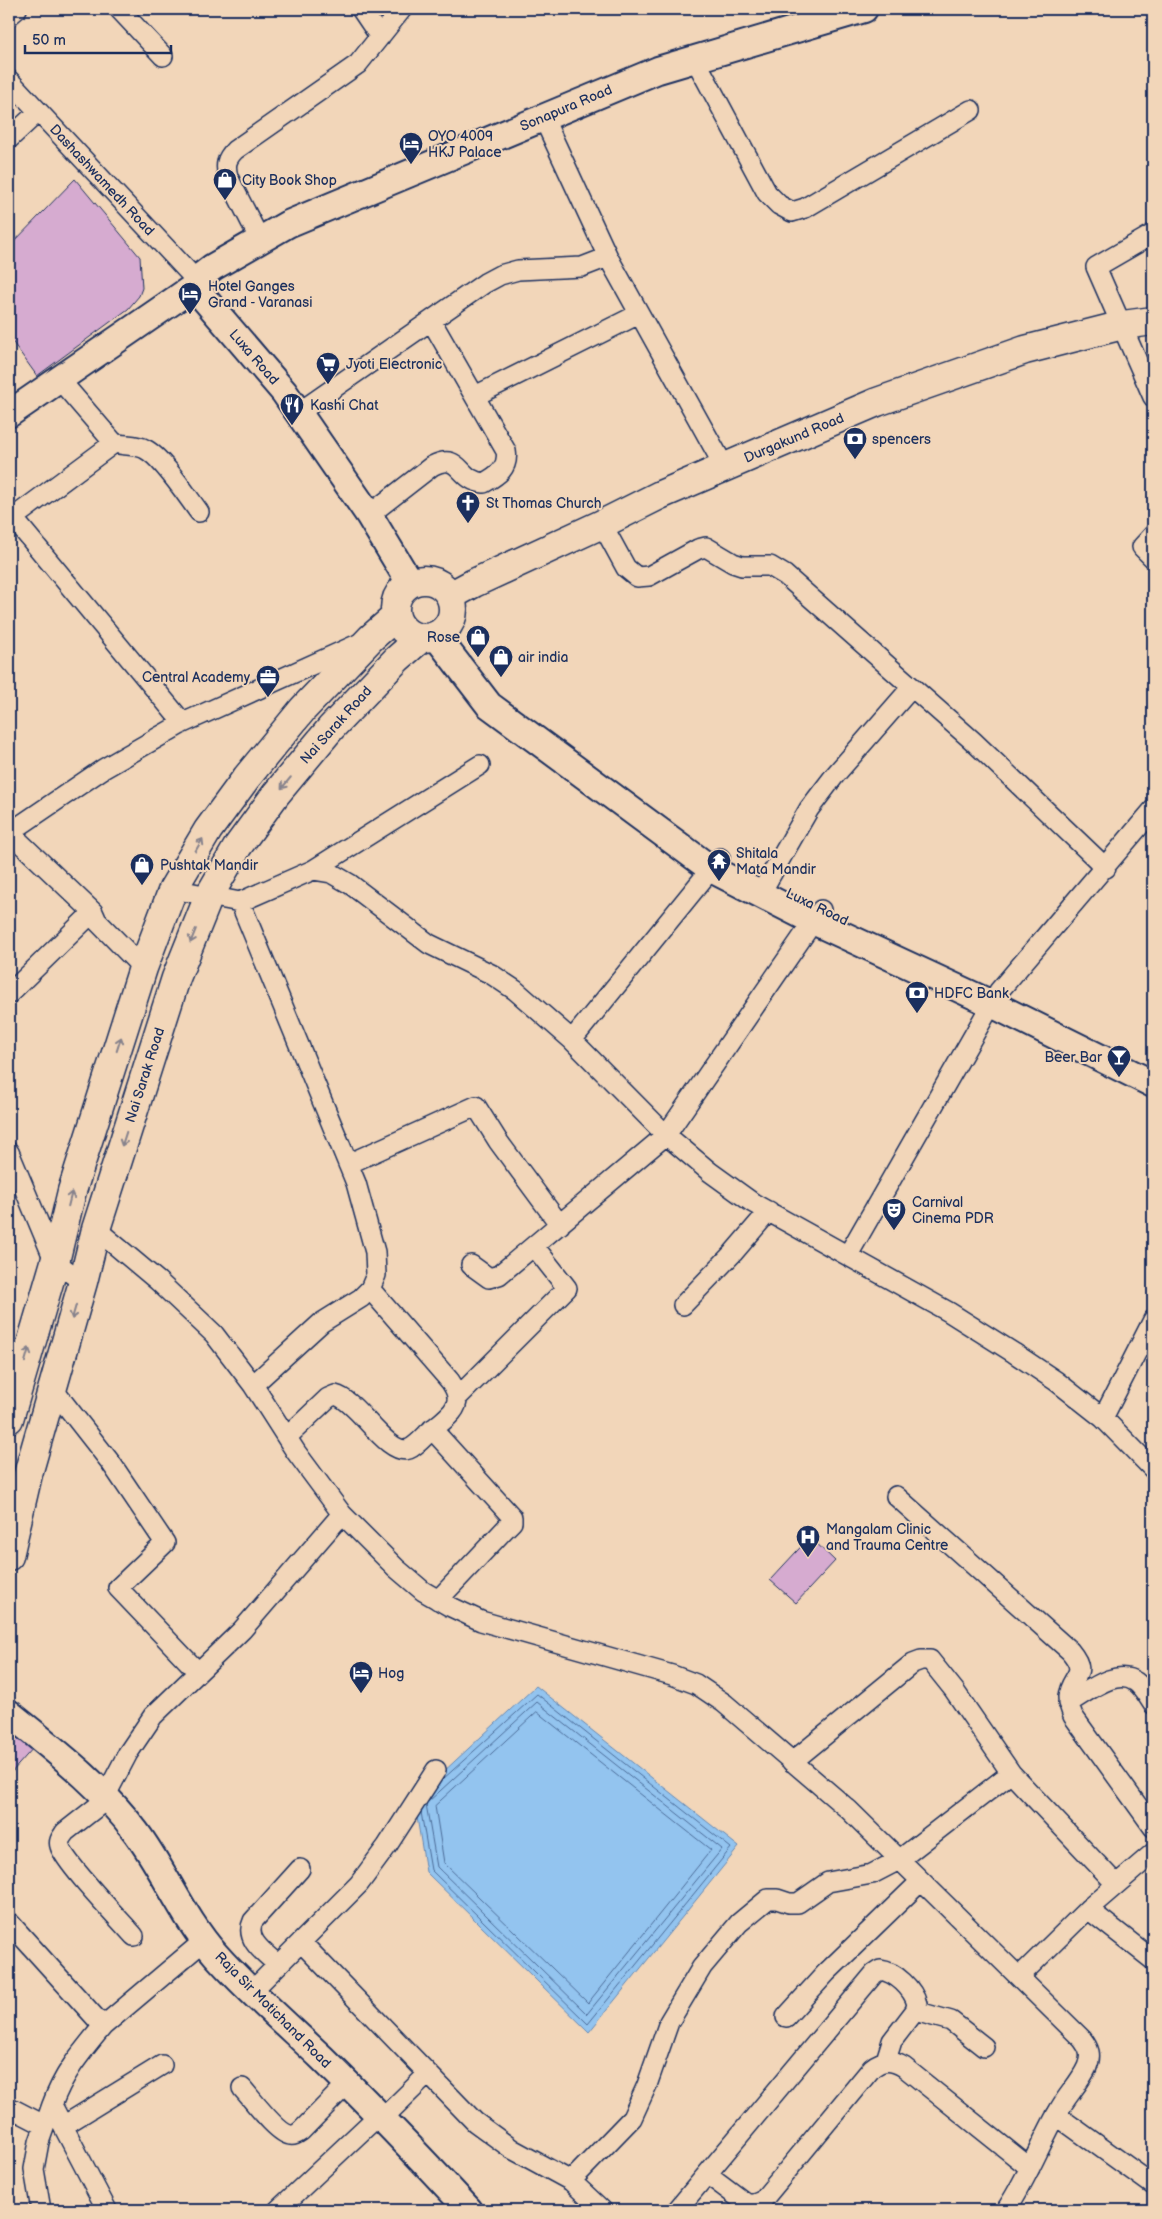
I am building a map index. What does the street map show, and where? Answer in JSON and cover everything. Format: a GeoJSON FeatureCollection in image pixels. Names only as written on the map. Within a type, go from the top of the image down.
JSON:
{"type":"FeatureCollection","features":[{"type":"Feature","properties":{"kind":"main road","name":"Durgakund Road"},"geometry":{"type":"LineString","coordinates":[[450,596],[660,495],[877,402],[1025,350],[1123,325],[1153,321]]}},
{"type":"Feature","properties":{"kind":"main road"},"geometry":{"type":"LineString","coordinates":[[9,1419],[55,1262],[72,1190],[143,968],[173,889],[208,830],[247,777],[303,709],[384,627],[402,589],[410,583],[428,580],[445,589],[450,596],[453,612],[426,640],[384,627]]}},
{"type":"Feature","properties":{"kind":"main road","name":"Nai Sarak Road"},"geometry":{"type":"LineString","coordinates":[[9,1556],[28,1474],[83,1282],[96,1229],[176,978],[209,896],[238,846],[276,794],[331,728],[426,640]]}},
{"type":"Feature","properties":{"kind":"street"},"geometry":{"type":"LineString","coordinates":[[9,16],[17,9]]}},
{"type":"Feature","properties":{"kind":"street"},"geometry":{"type":"LineString","coordinates":[[119,9],[163,56]]}},
{"type":"Feature","properties":{"kind":"street"},"geometry":{"type":"LineString","coordinates":[[361,9],[380,37]]}},
{"type":"Feature","properties":{"kind":"street"},"geometry":{"type":"LineString","coordinates":[[260,240],[228,177],[226,166],[228,158],[235,150],[358,64],[402,9]]}},
{"type":"Feature","properties":{"kind":"street","name":"Sonapura Road"},"geometry":{"type":"LineString","coordinates":[[9,414],[197,280],[288,224],[658,70],[864,9]]}},
{"type":"Feature","properties":{"kind":"street"},"geometry":{"type":"LineString","coordinates":[[695,59],[768,193],[779,205],[792,212],[805,208],[971,110]]}},
{"type":"Feature","properties":{"kind":"street","name":"Dashashwamedh Road"},"geometry":{"type":"LineString","coordinates":[[9,80],[197,280]]}},
{"type":"Feature","properties":{"kind":"street"},"geometry":{"type":"LineString","coordinates":[[9,139],[38,112]]}},
{"type":"Feature","properties":{"kind":"street"},"geometry":{"type":"LineString","coordinates":[[544,117],[608,257],[725,468]]}},
{"type":"Feature","properties":{"kind":"street"},"geometry":{"type":"LineString","coordinates":[[1153,234],[1096,267],[1153,397]]}},
{"type":"Feature","properties":{"kind":"street"},"geometry":{"type":"LineString","coordinates":[[298,413],[432,322],[485,283],[500,275],[518,270],[582,267],[608,257]]}},
{"type":"Feature","properties":{"kind":"street","name":"Luxa Road"},"geometry":{"type":"LineString","coordinates":[[197,280],[284,392],[369,515],[410,583]]}},
{"type":"Feature","properties":{"kind":"street"},"geometry":{"type":"LineString","coordinates":[[475,396],[640,314]]}},
{"type":"Feature","properties":{"kind":"street"},"geometry":{"type":"LineString","coordinates":[[369,515],[432,466],[442,461],[452,462],[465,476],[475,482],[484,483],[504,468],[508,460],[506,451],[432,322]]}},
{"type":"Feature","properties":{"kind":"street"},"geometry":{"type":"LineString","coordinates":[[59,379],[114,443]]}},
{"type":"Feature","properties":{"kind":"street"},"geometry":{"type":"LineString","coordinates":[[183,723],[11,515],[114,443],[138,446],[157,458],[199,512]]}},
{"type":"Feature","properties":{"kind":"street"},"geometry":{"type":"LineString","coordinates":[[602,524],[626,568],[637,576],[649,576],[698,549],[706,547],[721,557],[742,566],[770,566],[786,575],[973,741],[1106,868]]}},
{"type":"Feature","properties":{"kind":"street"},"geometry":{"type":"LineString","coordinates":[[1153,535],[1142,547],[1153,558]]}},
{"type":"Feature","properties":{"kind":"street"},"geometry":{"type":"LineString","coordinates":[[143,968],[97,921],[94,912],[9,833],[103,768],[183,723],[384,627]]}},
{"type":"Feature","properties":{"kind":"street"},"geometry":{"type":"LineString","coordinates":[[426,640],[490,706],[715,863],[817,915],[666,1135],[499,1275],[489,1278],[471,1265]]}},
{"type":"Feature","properties":{"kind":"street","name":"Luxa Road"},"geometry":{"type":"LineString","coordinates":[[426,640],[469,655],[505,701],[715,863],[767,882],[817,915],[1153,1070]]}},
{"type":"Feature","properties":{"kind":"street"},"geometry":{"type":"LineString","coordinates":[[767,882],[809,809],[834,775],[912,687]]}},
{"type":"Feature","properties":{"kind":"street"},"geometry":{"type":"LineString","coordinates":[[173,889],[240,902],[313,870],[480,765]]}},
{"type":"Feature","properties":{"kind":"street"},"geometry":{"type":"LineString","coordinates":[[848,1254],[995,998],[1153,810]]}},
{"type":"Feature","properties":{"kind":"street"},"geometry":{"type":"LineString","coordinates":[[572,1040],[715,863]]}},
{"type":"Feature","properties":{"kind":"street"},"geometry":{"type":"LineString","coordinates":[[313,870],[331,873],[350,884],[429,944],[491,974],[515,990],[572,1040],[666,1135],[710,1172],[753,1203],[950,1312],[1014,1352],[1056,1381],[1103,1418],[1152,1465]]}},
{"type":"Feature","properties":{"kind":"street"},"geometry":{"type":"LineString","coordinates":[[240,902],[348,1164],[370,1226],[376,1252],[376,1275],[370,1290],[361,1298],[321,1323],[253,1385]]}},
{"type":"Feature","properties":{"kind":"street"},"geometry":{"type":"LineString","coordinates":[[9,994],[94,912]]}},
{"type":"Feature","properties":{"kind":"street"},"geometry":{"type":"LineString","coordinates":[[995,998],[1153,1084]]}},
{"type":"Feature","properties":{"kind":"street"},"geometry":{"type":"LineString","coordinates":[[348,1164],[476,1106],[498,1141],[560,1225]]}},
{"type":"Feature","properties":{"kind":"street"},"geometry":{"type":"LineString","coordinates":[[9,1152],[55,1262],[83,1282]]}},
{"type":"Feature","properties":{"kind":"street"},"geometry":{"type":"LineString","coordinates":[[683,1305],[733,1254],[769,1211]]}},
{"type":"Feature","properties":{"kind":"street"},"geometry":{"type":"LineString","coordinates":[[96,1229],[158,1281],[214,1334],[253,1385],[286,1437],[342,1514],[423,1592],[481,1621],[663,1672],[696,1684],[724,1703],[849,1810],[1089,2047],[1087,2066],[1056,2115],[1030,2168],[1006,2210]]}},
{"type":"Feature","properties":{"kind":"street"},"geometry":{"type":"LineString","coordinates":[[286,1437],[328,1398],[335,1395],[348,1401],[390,1445],[398,1449],[410,1449],[452,1412],[458,1398],[567,1288],[534,1246]]}},
{"type":"Feature","properties":{"kind":"street"},"geometry":{"type":"LineString","coordinates":[[370,1290],[450,1381],[458,1398]]}},
{"type":"Feature","properties":{"kind":"street"},"geometry":{"type":"LineString","coordinates":[[1103,1418],[1153,1320]]}},
{"type":"Feature","properties":{"kind":"street"},"geometry":{"type":"LineString","coordinates":[[53,1389],[110,1463],[165,1543],[118,1588],[198,1672]]}},
{"type":"Feature","properties":{"kind":"street"},"geometry":{"type":"LineString","coordinates":[[432,1430],[512,1517],[512,1522],[508,1527],[438,1600]]}},
{"type":"Feature","properties":{"kind":"street"},"geometry":{"type":"LineString","coordinates":[[896,1496],[1070,1651],[1080,1666],[1079,1673],[1070,1690],[1068,1704],[1074,1716],[1153,1827]]}},
{"type":"Feature","properties":{"kind":"street"},"geometry":{"type":"LineString","coordinates":[[134,1936],[70,1862],[59,1845],[60,1839],[65,1832],[106,1798],[128,1753],[153,1716],[269,1600],[342,1514]]}},
{"type":"Feature","properties":{"kind":"street"},"geometry":{"type":"LineString","coordinates":[[792,1762],[913,1663],[930,1660],[954,1690],[1011,1772],[1116,1884]]}},
{"type":"Feature","properties":{"kind":"street"},"geometry":{"type":"LineString","coordinates":[[1068,1704],[1112,1678],[1121,1676],[1138,1683],[1153,1704]]}},
{"type":"Feature","properties":{"kind":"street","name":"Raja Sir Motichand Road"},"geometry":{"type":"LineString","coordinates":[[9,1713],[55,1751],[106,1798],[137,1834],[184,1914],[205,1940],[251,1992],[381,2116],[469,2210]]}},
{"type":"Feature","properties":{"kind":"street"},"geometry":{"type":"LineString","coordinates":[[251,1992],[359,1884],[374,1866],[436,1770]]}},
{"type":"Feature","properties":{"kind":"street"},"geometry":{"type":"LineString","coordinates":[[571,2181],[632,2118],[669,2022],[702,1967],[739,1923],[768,1899],[777,1898],[789,1903],[798,1903],[828,1882],[872,1874],[899,1860],[1011,1772]]}},
{"type":"Feature","properties":{"kind":"street"},"geometry":{"type":"LineString","coordinates":[[1018,1977],[1088,1909],[1153,1853]]}},
{"type":"Feature","properties":{"kind":"street"},"geometry":{"type":"LineString","coordinates":[[278,1965],[253,1941],[250,1928],[253,1921],[300,1870]]}},
{"type":"Feature","properties":{"kind":"street"},"geometry":{"type":"LineString","coordinates":[[786,2017],[826,1973],[920,1882]]}},
{"type":"Feature","properties":{"kind":"street"},"geometry":{"type":"LineString","coordinates":[[1088,1909],[1153,1960]]}},
{"type":"Feature","properties":{"kind":"street"},"geometry":{"type":"LineString","coordinates":[[9,1922],[103,2026]]}},
{"type":"Feature","properties":{"kind":"street"},"geometry":{"type":"LineString","coordinates":[[107,2210],[54,2126],[52,2105],[60,2083],[72,2064],[103,2026],[205,1940]]}},
{"type":"Feature","properties":{"kind":"street"},"geometry":{"type":"LineString","coordinates":[[301,1942],[460,2109],[492,2136],[512,2149],[558,2172],[571,2181],[602,2210]]}},
{"type":"Feature","properties":{"kind":"street"},"geometry":{"type":"LineString","coordinates":[[677,2210],[874,1974],[880,1970],[893,1974],[915,1997],[918,2004],[915,2011],[892,2041],[886,2060]]}},
{"type":"Feature","properties":{"kind":"street"},"geometry":{"type":"LineString","coordinates":[[915,2011],[951,2020],[984,2047]]}},
{"type":"Feature","properties":{"kind":"street"},"geometry":{"type":"LineString","coordinates":[[707,2174],[748,2204],[762,2201],[872,2068],[886,2060],[904,2067],[1030,2168]]}},
{"type":"Feature","properties":{"kind":"street"},"geometry":{"type":"LineString","coordinates":[[41,2210],[34,2169],[39,2142],[54,2126],[162,2065]]}},
{"type":"Feature","properties":{"kind":"street"},"geometry":{"type":"LineString","coordinates":[[278,2210],[428,2074]]}},
{"type":"Feature","properties":{"kind":"street"},"geometry":{"type":"LineString","coordinates":[[242,2088],[280,2130],[290,2135],[296,2135],[348,2084]]}},
{"type":"Feature","properties":{"kind":"street"},"geometry":{"type":"LineString","coordinates":[[9,2107],[54,2126]]}},
{"type":"Feature","properties":{"kind":"street"},"geometry":{"type":"LineString","coordinates":[[1056,2115],[1153,2185]]}},
{"type":"Feature","properties":{"kind":"water"},"geometry":{"type":"Polygon","coordinates":[[[536,1686],[739,1847],[589,2032],[426,1872],[414,1799],[536,1686]]]}},
{"type":"Feature","properties":{"kind":"building"},"geometry":{"type":"Polygon","coordinates":[[[75,179],[140,257],[142,288],[139,296],[128,309],[37,376],[9,337],[9,247],[75,179]]]}},
{"type":"Feature","properties":{"kind":"building"},"geometry":{"type":"Polygon","coordinates":[[[810,1537],[835,1561],[796,1603],[770,1580],[810,1537]]]}},
{"type":"Feature","properties":{"kind":"building"},"geometry":{"type":"Polygon","coordinates":[[[9,1721],[34,1747],[11,1773],[9,1771],[9,1721]]]}},
{"type":"Feature","properties":{"kind":"place","name":"OYO 4009 HKJ Palace"},"geometry":{"type":"Point","coordinates":[411,165]}},
{"type":"Feature","properties":{"kind":"place","name":"City Book Shop"},"geometry":{"type":"Point","coordinates":[225,201]}},
{"type":"Feature","properties":{"kind":"place","name":"Hotel Ganges Grand - Varanasi"},"geometry":{"type":"Point","coordinates":[190,315]}},
{"type":"Feature","properties":{"kind":"place","name":"Jyoti Electronic"},"geometry":{"type":"Point","coordinates":[328,385]}},
{"type":"Feature","properties":{"kind":"place","name":"Kashi Chat"},"geometry":{"type":"Point","coordinates":[292,426]}},
{"type":"Feature","properties":{"kind":"place","name":"spencers"},"geometry":{"type":"Point","coordinates":[855,460]}},
{"type":"Feature","properties":{"kind":"place","name":"St Thomas Church"},"geometry":{"type":"Point","coordinates":[468,524]}},
{"type":"Feature","properties":{"kind":"place","name":"Rose"},"geometry":{"type":"Point","coordinates":[478,658]}},
{"type":"Feature","properties":{"kind":"place","name":"air india"},"geometry":{"type":"Point","coordinates":[501,678]}},
{"type":"Feature","properties":{"kind":"place","name":"Central Academy"},"geometry":{"type":"Point","coordinates":[268,698]}},
{"type":"Feature","properties":{"kind":"place","name":"Shitala Mata Mandir"},"geometry":{"type":"Point","coordinates":[719,882]}},
{"type":"Feature","properties":{"kind":"place","name":"Pushtak Mandir"},"geometry":{"type":"Point","coordinates":[142,886]}},
{"type":"Feature","properties":{"kind":"place","name":"HDFC Bank"},"geometry":{"type":"Point","coordinates":[917,1014]}},
{"type":"Feature","properties":{"kind":"place","name":"Beer Bar"},"geometry":{"type":"Point","coordinates":[1119,1078]}},
{"type":"Feature","properties":{"kind":"place","name":"Carnival Cinema PDR"},"geometry":{"type":"Point","coordinates":[894,1231]}},
{"type":"Feature","properties":{"kind":"place","name":"Mangalam Clinic and Trauma Centre"},"geometry":{"type":"Point","coordinates":[808,1558]}},
{"type":"Feature","properties":{"kind":"place","name":"Hog"},"geometry":{"type":"Point","coordinates":[361,1694]}}]}
